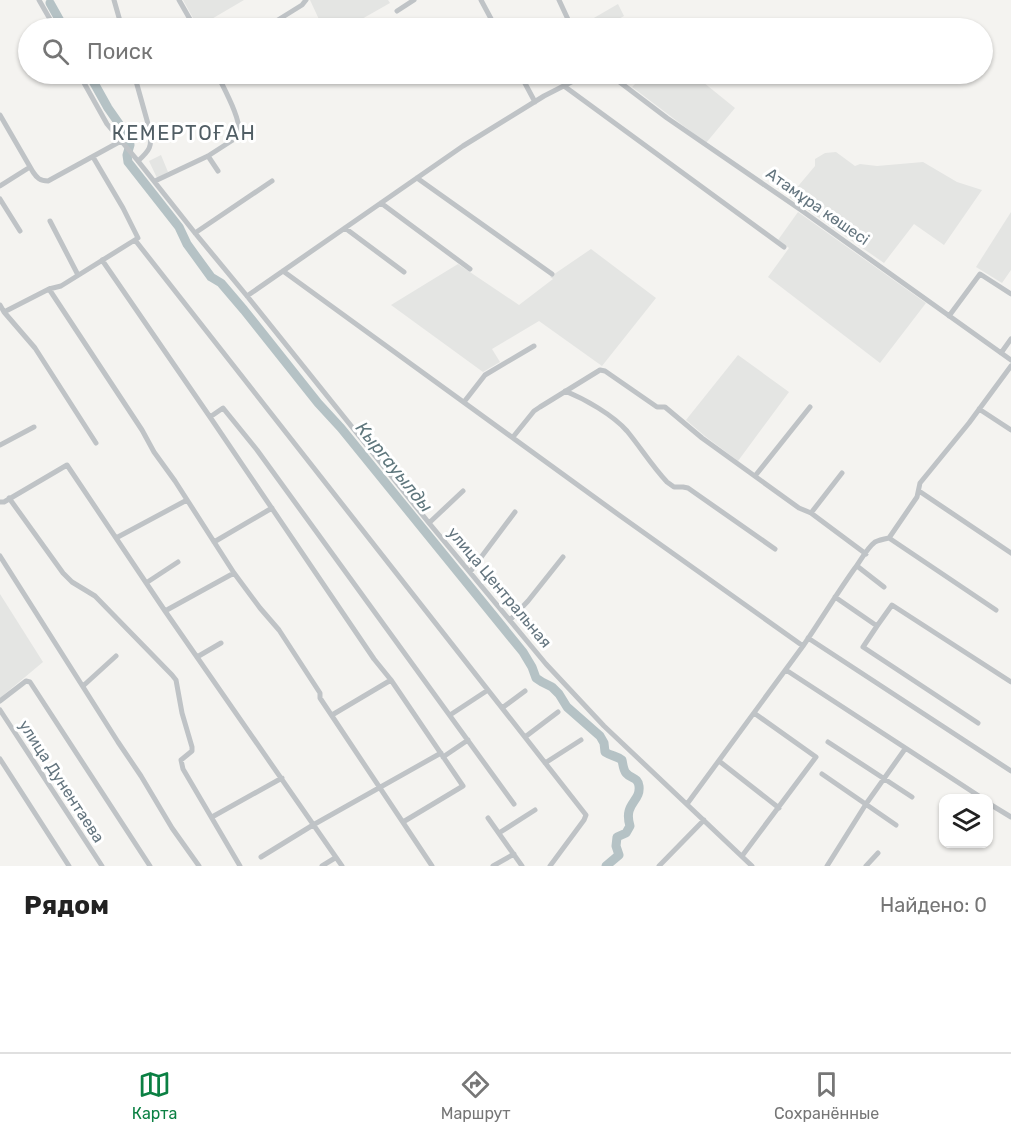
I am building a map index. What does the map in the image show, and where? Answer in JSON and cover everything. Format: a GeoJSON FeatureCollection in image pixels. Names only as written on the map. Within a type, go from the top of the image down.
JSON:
{"type":"FeatureCollection","features":[{"type":"Feature","properties":{"kind":"street"},"geometry":{"type":"LineString","coordinates":[[39,0],[49,18]]}},
{"type":"Feature","properties":{"kind":"street"},"geometry":{"type":"LineString","coordinates":[[114,0],[119,18]]}},
{"type":"Feature","properties":{"kind":"street"},"geometry":{"type":"LineString","coordinates":[[179,0],[189,18]]}},
{"type":"Feature","properties":{"kind":"street"},"geometry":{"type":"LineString","coordinates":[[281,18],[306,0]]}},
{"type":"Feature","properties":{"kind":"street"},"geometry":{"type":"LineString","coordinates":[[397,11],[414,0]]}},
{"type":"Feature","properties":{"kind":"street"},"geometry":{"type":"LineString","coordinates":[[481,0],[490,18]]}},
{"type":"Feature","properties":{"kind":"street"},"geometry":{"type":"LineString","coordinates":[[559,0],[567,18]]}},
{"type":"Feature","properties":{"kind":"street","name":"улица Центральная"},"geometry":{"type":"LineString","coordinates":[[85,84],[107,124],[429,523],[553,672],[596,718],[752,866]]}},
{"type":"Feature","properties":{"kind":"street"},"geometry":{"type":"LineString","coordinates":[[137,84],[152,140],[148,153],[138,161]]}},
{"type":"Feature","properties":{"kind":"street"},"geometry":{"type":"LineString","coordinates":[[155,182],[208,156],[237,138],[241,132],[221,84]]}},
{"type":"Feature","properties":{"kind":"street"},"geometry":{"type":"LineString","coordinates":[[525,84],[535,102]]}},
{"type":"Feature","properties":{"kind":"street"},"geometry":{"type":"LineString","coordinates":[[248,296],[463,146],[568,84]]}},
{"type":"Feature","properties":{"kind":"street","name":"Атамұра көшесі"},"geometry":{"type":"LineString","coordinates":[[622,84],[1011,360]]}},
{"type":"Feature","properties":{"kind":"street"},"geometry":{"type":"LineString","coordinates":[[564,86],[784,247]]}},
{"type":"Feature","properties":{"kind":"street"},"geometry":{"type":"LineString","coordinates":[[0,116],[38,179],[48,181],[123,143]]}},
{"type":"Feature","properties":{"kind":"street"},"geometry":{"type":"LineString","coordinates":[[208,156],[219,171]]}},
{"type":"Feature","properties":{"kind":"street"},"geometry":{"type":"LineString","coordinates":[[4,312],[61,286],[138,238],[93,157]]}},
{"type":"Feature","properties":{"kind":"street"},"geometry":{"type":"LineString","coordinates":[[0,186],[30,167]]}},
{"type":"Feature","properties":{"kind":"street"},"geometry":{"type":"LineString","coordinates":[[417,178],[552,274]]}},
{"type":"Feature","properties":{"kind":"street"},"geometry":{"type":"LineString","coordinates":[[195,233],[272,181]]}},
{"type":"Feature","properties":{"kind":"street"},"geometry":{"type":"LineString","coordinates":[[0,199],[20,231]]}},
{"type":"Feature","properties":{"kind":"street"},"geometry":{"type":"LineString","coordinates":[[381,203],[470,269]]}},
{"type":"Feature","properties":{"kind":"street"},"geometry":{"type":"LineString","coordinates":[[50,221],[78,275]]}},
{"type":"Feature","properties":{"kind":"street"},"geometry":{"type":"LineString","coordinates":[[345,228],[404,272]]}},
{"type":"Feature","properties":{"kind":"street"},"geometry":{"type":"LineString","coordinates":[[135,240],[585,815],[584,820],[550,866]]}},
{"type":"Feature","properties":{"kind":"street"},"geometry":{"type":"LineString","coordinates":[[102,260],[463,786],[403,822]]}},
{"type":"Feature","properties":{"kind":"street"},"geometry":{"type":"LineString","coordinates":[[283,271],[803,646]]}},
{"type":"Feature","properties":{"kind":"street"},"geometry":{"type":"LineString","coordinates":[[949,316],[980,274],[1011,294]]}},
{"type":"Feature","properties":{"kind":"street"},"geometry":{"type":"LineString","coordinates":[[49,290],[234,573],[279,630],[432,866]]}},
{"type":"Feature","properties":{"kind":"street"},"geometry":{"type":"LineString","coordinates":[[0,305],[35,348],[96,443]]}},
{"type":"Feature","properties":{"kind":"street"},"geometry":{"type":"LineString","coordinates":[[1001,353],[1011,339]]}},
{"type":"Feature","properties":{"kind":"street"},"geometry":{"type":"LineString","coordinates":[[464,402],[485,375],[534,346]]}},
{"type":"Feature","properties":{"kind":"street"},"geometry":{"type":"LineString","coordinates":[[889,538],[917,497],[920,483],[1009,375],[1011,366]]}},
{"type":"Feature","properties":{"kind":"street"},"geometry":{"type":"LineString","coordinates":[[513,437],[534,411],[600,370],[605,371],[657,407],[665,407],[702,438],[866,554]]}},
{"type":"Feature","properties":{"kind":"street"},"geometry":{"type":"LineString","coordinates":[[565,391],[616,420],[667,482],[674,487],[688,488],[775,549]]}},
{"type":"Feature","properties":{"kind":"street"},"geometry":{"type":"LineString","coordinates":[[755,476],[810,407]]}},
{"type":"Feature","properties":{"kind":"street"},"geometry":{"type":"LineString","coordinates":[[210,417],[223,408],[257,450],[514,804]]}},
{"type":"Feature","properties":{"kind":"street"},"geometry":{"type":"LineString","coordinates":[[979,409],[1011,430]]}},
{"type":"Feature","properties":{"kind":"street"},"geometry":{"type":"LineString","coordinates":[[0,445],[34,427]]}},
{"type":"Feature","properties":{"kind":"street"},"geometry":{"type":"LineString","coordinates":[[0,502],[67,465],[342,866]]}},
{"type":"Feature","properties":{"kind":"street"},"geometry":{"type":"LineString","coordinates":[[811,513],[842,473]]}},
{"type":"Feature","properties":{"kind":"street"},"geometry":{"type":"LineString","coordinates":[[429,523],[463,491]]}},
{"type":"Feature","properties":{"kind":"street"},"geometry":{"type":"LineString","coordinates":[[919,491],[1011,553]]}},
{"type":"Feature","properties":{"kind":"street"},"geometry":{"type":"LineString","coordinates":[[9,498],[63,573],[72,582],[95,596],[176,680],[182,713],[192,747],[192,751],[181,760],[181,764],[240,866]]}},
{"type":"Feature","properties":{"kind":"street"},"geometry":{"type":"LineString","coordinates":[[116,538],[187,500]]}},
{"type":"Feature","properties":{"kind":"street"},"geometry":{"type":"LineString","coordinates":[[214,542],[272,508]]}},
{"type":"Feature","properties":{"kind":"street"},"geometry":{"type":"LineString","coordinates":[[470,572],[515,512]]}},
{"type":"Feature","properties":{"kind":"street"},"geometry":{"type":"LineString","coordinates":[[687,804],[878,540],[889,538],[996,610]]}},
{"type":"Feature","properties":{"kind":"street"},"geometry":{"type":"LineString","coordinates":[[0,556],[172,828],[199,866]]}},
{"type":"Feature","properties":{"kind":"street"},"geometry":{"type":"LineString","coordinates":[[510,620],[563,558]]}},
{"type":"Feature","properties":{"kind":"street"},"geometry":{"type":"LineString","coordinates":[[146,583],[178,562]]}},
{"type":"Feature","properties":{"kind":"street"},"geometry":{"type":"LineString","coordinates":[[857,566],[884,587]]}},
{"type":"Feature","properties":{"kind":"street"},"geometry":{"type":"LineString","coordinates":[[165,611],[234,573]]}},
{"type":"Feature","properties":{"kind":"street"},"geometry":{"type":"LineString","coordinates":[[835,597],[877,626]]}},
{"type":"Feature","properties":{"kind":"street"},"geometry":{"type":"LineString","coordinates":[[978,723],[863,647],[892,605],[1011,682]]}},
{"type":"Feature","properties":{"kind":"street"},"geometry":{"type":"LineString","coordinates":[[808,638],[1011,771]]}},
{"type":"Feature","properties":{"kind":"street"},"geometry":{"type":"LineString","coordinates":[[197,657],[221,643]]}},
{"type":"Feature","properties":{"kind":"street"},"geometry":{"type":"LineString","coordinates":[[83,686],[116,656]]}},
{"type":"Feature","properties":{"kind":"street"},"geometry":{"type":"LineString","coordinates":[[786,670],[976,794]]}},
{"type":"Feature","properties":{"kind":"street"},"geometry":{"type":"LineString","coordinates":[[332,715],[391,680]]}},
{"type":"Feature","properties":{"kind":"street"},"geometry":{"type":"LineString","coordinates":[[0,702],[26,681],[30,682],[150,866]]}},
{"type":"Feature","properties":{"kind":"street"},"geometry":{"type":"LineString","coordinates":[[450,716],[488,690]]}},
{"type":"Feature","properties":{"kind":"street"},"geometry":{"type":"LineString","coordinates":[[502,708],[525,691]]}},
{"type":"Feature","properties":{"kind":"street","name":"улица Дунентаева"},"geometry":{"type":"LineString","coordinates":[[0,710],[102,866]]}},
{"type":"Feature","properties":{"kind":"street"},"geometry":{"type":"LineString","coordinates":[[525,737],[558,712]]}},
{"type":"Feature","properties":{"kind":"street"},"geometry":{"type":"LineString","coordinates":[[742,856],[816,757],[754,713]]}},
{"type":"Feature","properties":{"kind":"street"},"geometry":{"type":"LineString","coordinates":[[261,857],[380,787],[468,740]]}},
{"type":"Feature","properties":{"kind":"street"},"geometry":{"type":"LineString","coordinates":[[545,763],[581,740]]}},
{"type":"Feature","properties":{"kind":"street"},"geometry":{"type":"LineString","coordinates":[[828,742],[912,797]]}},
{"type":"Feature","properties":{"kind":"street"},"geometry":{"type":"LineString","coordinates":[[827,866],[866,804],[905,749]]}},
{"type":"Feature","properties":{"kind":"street"},"geometry":{"type":"LineString","coordinates":[[0,759],[69,866]]}},
{"type":"Feature","properties":{"kind":"street"},"geometry":{"type":"LineString","coordinates":[[719,761],[779,808]]}},
{"type":"Feature","properties":{"kind":"street"},"geometry":{"type":"LineString","coordinates":[[822,774],[896,825]]}},
{"type":"Feature","properties":{"kind":"street"},"geometry":{"type":"LineString","coordinates":[[212,817],[282,778]]}},
{"type":"Feature","properties":{"kind":"street"},"geometry":{"type":"LineString","coordinates":[[993,806],[1011,817]]}},
{"type":"Feature","properties":{"kind":"street"},"geometry":{"type":"LineString","coordinates":[[499,833],[535,810]]}},
{"type":"Feature","properties":{"kind":"street"},"geometry":{"type":"LineString","coordinates":[[488,818],[522,866]]}},
{"type":"Feature","properties":{"kind":"street"},"geometry":{"type":"LineString","coordinates":[[659,866],[704,820]]}},
{"type":"Feature","properties":{"kind":"street"},"geometry":{"type":"LineString","coordinates":[[866,866],[878,853]]}},
{"type":"Feature","properties":{"kind":"street"},"geometry":{"type":"LineString","coordinates":[[493,866],[514,854]]}},
{"type":"Feature","properties":{"kind":"street"},"geometry":{"type":"LineString","coordinates":[[322,866],[335,858]]}},
{"type":"Feature","properties":{"kind":"shaded area"},"geometry":{"type":"Polygon","coordinates":[[[183,0],[244,0],[213,18],[193,18],[183,0]]]}},
{"type":"Feature","properties":{"kind":"shaded area"},"geometry":{"type":"Polygon","coordinates":[[[310,0],[388,0],[390,3],[364,18],[318,18],[310,0]]]}},
{"type":"Feature","properties":{"kind":"shaded area"},"geometry":{"type":"Polygon","coordinates":[[[618,4],[624,16],[620,18],[594,18],[618,4]]]}},
{"type":"Feature","properties":{"kind":"shaded area"},"geometry":{"type":"Polygon","coordinates":[[[635,84],[705,84],[735,108],[706,143],[632,87],[635,84]]]}},
{"type":"Feature","properties":{"kind":"shaded area"},"geometry":{"type":"Polygon","coordinates":[[[836,152],[855,166],[923,162],[957,182],[982,190],[944,245],[914,224],[884,263],[789,197],[815,166],[815,159],[825,153],[836,152]]]}},
{"type":"Feature","properties":{"kind":"shaded area"},"geometry":{"type":"Polygon","coordinates":[[[161,155],[168,172],[157,178],[149,161],[161,155]]]}},
{"type":"Feature","properties":{"kind":"shaded area"},"geometry":{"type":"Polygon","coordinates":[[[798,212],[926,303],[880,363],[768,277],[789,248],[778,240],[798,212]]]}},
{"type":"Feature","properties":{"kind":"shaded area"},"geometry":{"type":"Polygon","coordinates":[[[1011,212],[1011,270],[1002,283],[976,267],[1011,212]]]}},
{"type":"Feature","properties":{"kind":"shaded area"},"geometry":{"type":"Polygon","coordinates":[[[591,249],[656,298],[602,366],[539,321],[492,349],[500,362],[483,372],[391,305],[458,264],[519,305],[553,279],[550,277],[591,249]]]}},
{"type":"Feature","properties":{"kind":"shaded area"},"geometry":{"type":"Polygon","coordinates":[[[738,355],[789,392],[738,461],[686,420],[738,355]]]}},
{"type":"Feature","properties":{"kind":"shaded area"},"geometry":{"type":"Polygon","coordinates":[[[0,594],[43,662],[0,698],[0,594]]]}},
{"type":"Feature","properties":{"kind":"waterway","name":"Кыргауылды"},"geometry":{"type":"LineString","coordinates":[[50,3],[58,18]]}},
{"type":"Feature","properties":{"kind":"waterway","name":"Кыргауылды"},"geometry":{"type":"LineString","coordinates":[[95,84],[129,138],[128,162],[179,227],[187,244],[211,277],[221,283],[244,310],[523,652],[536,678],[559,694],[567,707],[600,736],[605,752],[622,760],[626,773],[637,781],[639,791],[630,807],[628,818],[630,826],[626,833],[617,837],[616,846],[619,855],[606,866]]}},
{"type":"Feature","properties":{"kind":"district","name":"КЕМЕРТОҒАН"},"geometry":{"type":"Point","coordinates":[184,133]}}]}
